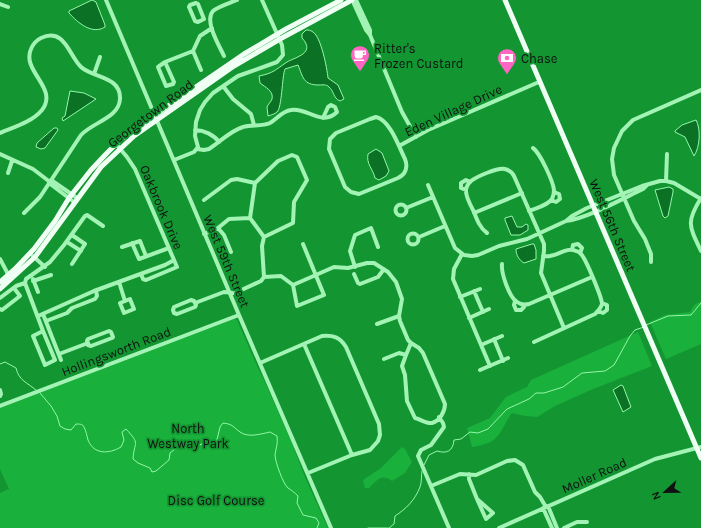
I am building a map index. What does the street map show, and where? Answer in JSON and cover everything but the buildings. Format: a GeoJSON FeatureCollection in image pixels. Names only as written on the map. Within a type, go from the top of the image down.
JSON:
{"type":"FeatureCollection","features":[{"type":"Feature","properties":{"kind":"main road","name":"Georgetown Road"},"geometry":{"type":"LineString","coordinates":[[279,37],[341,0]]}},
{"type":"Feature","properties":{"kind":"main road","name":"Georgetown Road"},"geometry":{"type":"LineString","coordinates":[[0,282],[30,252],[55,221],[70,196],[94,166],[118,146],[230,63],[354,0]]}},
{"type":"Feature","properties":{"kind":"main road","name":"West 56th Street"},"geometry":{"type":"LineString","coordinates":[[505,0],[647,334],[699,447],[701,458]]}},
{"type":"Feature","properties":{"kind":"main road","name":"Georgetown Road"},"geometry":{"type":"LineString","coordinates":[[0,289],[34,257],[118,146]]}},
{"type":"Feature","properties":{"kind":"street","name":"West 59th Street"},"geometry":{"type":"LineString","coordinates":[[106,0],[204,234],[331,528]]}},
{"type":"Feature","properties":{"kind":"street"},"geometry":{"type":"LineString","coordinates":[[197,149],[195,130],[198,115],[203,104],[211,94],[243,74],[278,61],[282,57],[283,51],[279,37],[262,0]]}},
{"type":"Feature","properties":{"kind":"street"},"geometry":{"type":"LineString","coordinates":[[354,0],[370,30],[370,35],[402,112],[416,137]]}},
{"type":"Feature","properties":{"kind":"street"},"geometry":{"type":"LineString","coordinates":[[224,56],[210,20],[211,15],[216,10],[233,1]]}},
{"type":"Feature","properties":{"kind":"street"},"geometry":{"type":"LineString","coordinates":[[204,19],[198,4],[195,3],[190,5],[196,22],[204,19],[210,20]]}},
{"type":"Feature","properties":{"kind":"street"},"geometry":{"type":"LineString","coordinates":[[0,4],[8,7]]}},
{"type":"Feature","properties":{"kind":"street"},"geometry":{"type":"LineString","coordinates":[[165,62],[174,82],[167,86],[158,66],[165,62],[193,51],[201,34],[212,28]]}},
{"type":"Feature","properties":{"kind":"street"},"geometry":{"type":"LineString","coordinates":[[0,133],[31,119],[40,113],[45,106],[45,90],[29,59],[32,46],[39,39],[49,36],[60,39],[67,46],[80,67],[109,80],[117,87],[120,96],[118,107],[112,114],[83,133],[39,198],[24,213]]}},
{"type":"Feature","properties":{"kind":"street"},"geometry":{"type":"LineString","coordinates":[[193,51],[201,70]]}},
{"type":"Feature","properties":{"kind":"street"},"geometry":{"type":"LineString","coordinates":[[94,74],[100,57]]}},
{"type":"Feature","properties":{"kind":"street","name":"Eden Village Drive"},"geometry":{"type":"LineString","coordinates":[[399,146],[428,130],[539,82]]}},
{"type":"Feature","properties":{"kind":"street"},"geometry":{"type":"LineString","coordinates":[[223,86],[233,99],[251,114],[254,125]]}},
{"type":"Feature","properties":{"kind":"street"},"geometry":{"type":"LineString","coordinates":[[652,262],[651,254],[645,238],[634,221],[614,174],[612,159],[615,142],[623,129],[640,116],[701,90]]}},
{"type":"Feature","properties":{"kind":"street"},"geometry":{"type":"LineString","coordinates":[[174,160],[194,152],[197,149],[206,150],[239,129],[254,125],[269,124],[283,113],[292,110],[299,110],[323,118]]}},
{"type":"Feature","properties":{"kind":"street","name":"Eden Village Drive"},"geometry":{"type":"LineString","coordinates":[[370,118],[379,118],[385,122],[399,146],[407,163],[406,170],[403,175],[362,193],[354,193],[346,189],[329,147],[331,138],[336,133],[370,118]]}},
{"type":"Feature","properties":{"kind":"street"},"geometry":{"type":"LineString","coordinates":[[195,130],[200,130],[213,136],[219,142]]}},
{"type":"Feature","properties":{"kind":"street","name":"Oakbrook Drive"},"geometry":{"type":"LineString","coordinates":[[118,146],[130,160],[135,169],[174,260]]}},
{"type":"Feature","properties":{"kind":"street"},"geometry":{"type":"LineString","coordinates":[[529,211],[546,204],[551,200],[554,192],[553,186],[540,156],[533,148]]}},
{"type":"Feature","properties":{"kind":"street"},"geometry":{"type":"LineString","coordinates":[[0,154],[12,161],[33,169],[76,200]]}},
{"type":"Feature","properties":{"kind":"street"},"geometry":{"type":"LineString","coordinates":[[666,181],[667,154]]}},
{"type":"Feature","properties":{"kind":"street"},"geometry":{"type":"LineString","coordinates":[[195,303],[194,300],[191,300],[174,307],[173,310],[177,314],[194,307],[196,305],[195,303],[224,292],[235,293],[261,281],[264,277],[262,246],[264,237],[250,218],[255,184],[279,161],[292,155],[297,157],[307,180],[294,202],[293,223],[264,237]]}},
{"type":"Feature","properties":{"kind":"street"},"geometry":{"type":"LineString","coordinates":[[8,173],[12,161]]}},
{"type":"Feature","properties":{"kind":"street"},"geometry":{"type":"LineString","coordinates":[[487,233],[481,228],[474,213],[468,186],[498,169],[505,169],[511,172],[522,193],[544,246],[541,273],[564,328]]}},
{"type":"Feature","properties":{"kind":"street"},"geometry":{"type":"LineString","coordinates":[[204,200],[231,180],[238,179],[255,184]]}},
{"type":"Feature","properties":{"kind":"street"},"geometry":{"type":"LineString","coordinates":[[594,209],[622,194],[642,186],[660,181],[674,183],[701,199],[693,212],[690,223],[701,250]]}},
{"type":"Feature","properties":{"kind":"street"},"geometry":{"type":"LineString","coordinates":[[428,185],[455,248],[462,254],[477,256],[499,246],[524,240],[539,234],[566,221],[572,216],[624,198],[643,189],[647,185]]}},
{"type":"Feature","properties":{"kind":"street"},"geometry":{"type":"LineString","coordinates":[[551,200],[555,202],[560,200],[559,194],[554,192]]}},
{"type":"Feature","properties":{"kind":"street"},"geometry":{"type":"LineString","coordinates":[[474,213],[522,193]]}},
{"type":"Feature","properties":{"kind":"street"},"geometry":{"type":"LineString","coordinates":[[406,208],[433,197]]}},
{"type":"Feature","properties":{"kind":"street"},"geometry":{"type":"LineString","coordinates":[[43,331],[33,336],[44,365],[55,360],[25,283],[26,279],[45,267],[67,242],[85,215],[103,226]]}},
{"type":"Feature","properties":{"kind":"street"},"geometry":{"type":"LineString","coordinates":[[204,234],[218,228],[229,219],[250,218]]}},
{"type":"Feature","properties":{"kind":"street"},"geometry":{"type":"LineString","coordinates":[[419,238],[445,226]]}},
{"type":"Feature","properties":{"kind":"street"},"geometry":{"type":"LineString","coordinates":[[218,228],[224,235],[231,252]]}},
{"type":"Feature","properties":{"kind":"street"},"geometry":{"type":"LineString","coordinates":[[355,267],[350,251],[355,235],[371,228],[378,247]]}},
{"type":"Feature","properties":{"kind":"street"},"geometry":{"type":"LineString","coordinates":[[72,235],[85,244],[72,264]]}},
{"type":"Feature","properties":{"kind":"street"},"geometry":{"type":"LineString","coordinates":[[122,247],[141,241],[146,256]]}},
{"type":"Feature","properties":{"kind":"street"},"geometry":{"type":"LineString","coordinates":[[67,242],[81,251]]}},
{"type":"Feature","properties":{"kind":"street"},"geometry":{"type":"LineString","coordinates":[[132,243],[137,258],[169,248]]}},
{"type":"Feature","properties":{"kind":"street"},"geometry":{"type":"LineString","coordinates":[[264,277],[282,276],[293,285],[297,306],[324,295],[303,244]]}},
{"type":"Feature","properties":{"kind":"street"},"geometry":{"type":"LineString","coordinates":[[572,250],[573,245],[578,244],[582,248],[580,253]]}},
{"type":"Feature","properties":{"kind":"street"},"geometry":{"type":"LineString","coordinates":[[543,256],[552,257],[567,250],[580,253],[584,258],[602,303],[606,304],[608,307],[607,310],[602,313],[598,311]]}},
{"type":"Feature","properties":{"kind":"street"},"geometry":{"type":"LineString","coordinates":[[30,252],[45,267]]}},
{"type":"Feature","properties":{"kind":"street"},"geometry":{"type":"LineString","coordinates":[[462,254],[452,275],[490,366]]}},
{"type":"Feature","properties":{"kind":"street"},"geometry":{"type":"LineString","coordinates":[[0,258],[11,280]]}},
{"type":"Feature","properties":{"kind":"street"},"geometry":{"type":"LineString","coordinates":[[38,316],[174,260],[177,268],[146,280],[143,279],[141,274]]}},
{"type":"Feature","properties":{"kind":"street"},"geometry":{"type":"LineString","coordinates":[[293,285],[334,267],[348,268],[366,263],[372,263],[384,269],[394,278],[402,299],[399,316],[400,324],[411,344],[418,347],[422,352],[443,399],[444,410],[434,422],[430,423],[415,418],[407,401],[405,375],[402,366],[411,344]]}},
{"type":"Feature","properties":{"kind":"street"},"geometry":{"type":"LineString","coordinates":[[502,264],[503,274],[512,296],[520,303],[524,307],[521,310],[518,310],[514,308],[514,304],[520,303],[529,304],[592,277]]}},
{"type":"Feature","properties":{"kind":"street"},"geometry":{"type":"LineString","coordinates":[[354,274],[358,283],[360,284],[378,277],[384,269]]}},
{"type":"Feature","properties":{"kind":"street"},"geometry":{"type":"LineString","coordinates":[[31,275],[38,292]]}},
{"type":"Feature","properties":{"kind":"street"},"geometry":{"type":"LineString","coordinates":[[34,281],[52,275]]}},
{"type":"Feature","properties":{"kind":"street"},"geometry":{"type":"LineString","coordinates":[[118,282],[125,301]]}},
{"type":"Feature","properties":{"kind":"street"},"geometry":{"type":"LineString","coordinates":[[0,298],[19,284],[25,283]]}},
{"type":"Feature","properties":{"kind":"street"},"geometry":{"type":"LineString","coordinates":[[0,309],[2,310],[20,296],[14,288]]}},
{"type":"Feature","properties":{"kind":"street"},"geometry":{"type":"LineString","coordinates":[[460,297],[480,289]]}},
{"type":"Feature","properties":{"kind":"street"},"geometry":{"type":"LineString","coordinates":[[46,321],[68,313],[72,308],[95,299],[97,296],[96,291]]}},
{"type":"Feature","properties":{"kind":"street"},"geometry":{"type":"LineString","coordinates":[[474,291],[483,312]]}},
{"type":"Feature","properties":{"kind":"street"},"geometry":{"type":"LineString","coordinates":[[534,342],[594,314],[598,311],[602,303]]}},
{"type":"Feature","properties":{"kind":"street"},"geometry":{"type":"LineString","coordinates":[[469,318],[489,309]]}},
{"type":"Feature","properties":{"kind":"street"},"geometry":{"type":"LineString","coordinates":[[44,314],[61,360]]}},
{"type":"Feature","properties":{"kind":"street","name":"Hollingsworth Road"},"geometry":{"type":"LineString","coordinates":[[0,406],[239,315]]}},
{"type":"Feature","properties":{"kind":"street"},"geometry":{"type":"LineString","coordinates":[[377,324],[399,316]]}},
{"type":"Feature","properties":{"kind":"street"},"geometry":{"type":"LineString","coordinates":[[59,354],[88,343],[88,339],[109,331],[113,337],[90,346],[88,343]]}},
{"type":"Feature","properties":{"kind":"street"},"geometry":{"type":"LineString","coordinates":[[260,363],[322,336],[339,338],[346,347],[379,424],[380,435],[370,450],[352,455],[308,473]]}},
{"type":"Feature","properties":{"kind":"street"},"geometry":{"type":"LineString","coordinates":[[481,345],[502,336]]}},
{"type":"Feature","properties":{"kind":"street"},"geometry":{"type":"LineString","coordinates":[[494,339],[503,361]]}},
{"type":"Feature","properties":{"kind":"street"},"geometry":{"type":"LineString","coordinates":[[304,344],[352,455]]}},
{"type":"Feature","properties":{"kind":"street"},"geometry":{"type":"LineString","coordinates":[[384,359],[399,353],[406,355]]}},
{"type":"Feature","properties":{"kind":"street"},"geometry":{"type":"LineString","coordinates":[[480,370],[508,358]]}},
{"type":"Feature","properties":{"kind":"street"},"geometry":{"type":"LineString","coordinates":[[0,390],[0,396]]}},
{"type":"Feature","properties":{"kind":"street"},"geometry":{"type":"LineString","coordinates":[[439,417],[444,427],[431,445],[421,450],[418,455],[449,528]]}},
{"type":"Feature","properties":{"kind":"street","name":"Moller Road"},"geometry":{"type":"LineString","coordinates":[[498,528],[658,458],[699,447]]}},
{"type":"Feature","properties":{"kind":"street"},"geometry":{"type":"LineString","coordinates":[[431,486],[461,474],[477,474],[511,460],[518,461],[523,465],[535,492],[546,507],[557,528]]}},
{"type":"Feature","properties":{"kind":"street"},"geometry":{"type":"LineString","coordinates":[[469,474],[469,479],[477,499],[486,519],[493,513],[477,499]]}},
{"type":"Feature","properties":{"kind":"street"},"geometry":{"type":"LineString","coordinates":[[546,507],[552,528]]}},
{"type":"Feature","properties":{"kind":"street"},"geometry":{"type":"LineString","coordinates":[[564,528],[577,522],[587,522]]}},
{"type":"Feature","properties":{"kind":"green space"},"geometry":{"type":"Polygon","coordinates":[[[701,301],[701,344],[666,359],[650,322],[665,315],[690,312],[694,305],[701,301]]]}},
{"type":"Feature","properties":{"kind":"green space","name":"North Westway Park"},"geometry":{"type":"Polygon","coordinates":[[[234,319],[237,320],[264,380],[328,528],[0,528],[0,493],[9,489],[0,469],[0,408],[234,319]]]}},
{"type":"Feature","properties":{"kind":"green space"},"geometry":{"type":"Polygon","coordinates":[[[638,332],[652,366],[593,389],[555,406],[537,417],[512,413],[496,438],[488,443],[472,447],[467,428],[490,418],[506,397],[527,387],[531,380],[638,332]]]}},
{"type":"Feature","properties":{"kind":"green space"},"geometry":{"type":"Polygon","coordinates":[[[402,447],[405,449],[412,462],[405,473],[392,481],[385,478],[380,478],[369,488],[365,488],[363,480],[381,468],[402,447]]]}},
{"type":"Feature","properties":{"kind":"shaded area"},"geometry":{"type":"Polygon","coordinates":[[[92,0],[96,2],[105,25],[105,27],[95,30],[81,24],[69,13],[69,11],[92,0]]]}},
{"type":"Feature","properties":{"kind":"shaded area"},"geometry":{"type":"Polygon","coordinates":[[[306,30],[313,32],[319,40],[328,78],[338,85],[344,99],[340,101],[338,100],[327,85],[314,85],[304,80],[298,65],[285,69],[279,109],[276,113],[268,116],[267,107],[272,100],[272,94],[260,83],[259,76],[277,69],[303,54],[307,47],[302,38],[302,34],[306,30]]]}},
{"type":"Feature","properties":{"kind":"shaded area"},"geometry":{"type":"Polygon","coordinates":[[[70,91],[84,93],[96,99],[63,121],[62,118],[65,116],[70,91]]]}},
{"type":"Feature","properties":{"kind":"shaded area"},"geometry":{"type":"Polygon","coordinates":[[[696,120],[699,128],[699,138],[698,148],[694,156],[685,137],[675,131],[682,125],[696,120]]]}},
{"type":"Feature","properties":{"kind":"shaded area"},"geometry":{"type":"Polygon","coordinates":[[[54,128],[57,128],[58,130],[45,148],[41,149],[36,147],[37,143],[54,128]]]}},
{"type":"Feature","properties":{"kind":"shaded area"},"geometry":{"type":"Polygon","coordinates":[[[376,149],[382,153],[389,171],[386,176],[379,180],[375,178],[368,158],[368,154],[376,149]]]}},
{"type":"Feature","properties":{"kind":"shaded area"},"geometry":{"type":"Polygon","coordinates":[[[669,187],[673,189],[673,192],[668,216],[665,218],[663,216],[655,190],[669,187]]]}},
{"type":"Feature","properties":{"kind":"shaded area"},"geometry":{"type":"Polygon","coordinates":[[[512,216],[517,227],[522,227],[526,224],[528,225],[528,230],[520,235],[511,235],[505,218],[512,216]]]}},
{"type":"Feature","properties":{"kind":"shaded area"},"geometry":{"type":"Polygon","coordinates":[[[534,244],[536,250],[536,259],[524,263],[518,257],[516,249],[534,244]]]}},
{"type":"Feature","properties":{"kind":"shaded area"},"geometry":{"type":"Polygon","coordinates":[[[621,385],[623,386],[631,407],[623,412],[613,390],[621,385]]]}},
{"type":"Feature","properties":{"kind":"waterway"},"geometry":{"type":"LineString","coordinates":[[646,325],[668,316],[691,315],[701,303]]}},
{"type":"Feature","properties":{"kind":"waterway"},"geometry":{"type":"LineString","coordinates":[[424,465],[429,455],[437,451],[447,452],[451,449],[454,440],[461,439],[470,432],[478,433],[488,429],[507,409],[529,399],[536,393],[544,393],[563,387],[582,373],[605,371],[614,365],[630,336],[635,330],[644,327]]}},
{"type":"Feature","properties":{"kind":"waterway"},"geometry":{"type":"LineString","coordinates":[[0,364],[5,362],[16,368],[21,379],[37,391]]}},
{"type":"Feature","properties":{"kind":"waterway"},"geometry":{"type":"LineString","coordinates":[[40,393],[51,406],[57,416],[60,426],[71,430],[76,424],[83,425],[88,440],[98,451],[107,452],[121,447],[124,440],[122,432],[126,429],[134,438],[136,443],[133,459],[150,468],[152,472],[156,471],[169,460],[170,453],[175,449],[193,447],[202,444],[212,446],[216,444],[220,427],[223,423],[231,425],[243,434],[247,435],[270,432],[277,436],[275,458],[284,482],[286,486],[298,496],[297,503],[303,515],[316,518],[319,523],[317,528]]}},
{"type":"Feature","properties":{"kind":"waterway"},"geometry":{"type":"LineString","coordinates":[[389,528],[394,524],[395,516],[416,496],[421,485],[422,471]]}},
{"type":"Feature","properties":{"kind":"waterway"},"geometry":{"type":"LineString","coordinates":[[368,528],[388,528]]}},
{"type":"Feature","properties":{"kind":"place","name":"Ritter's Frozen Custard"},"geometry":{"type":"Point","coordinates":[360,72]}},
{"type":"Feature","properties":{"kind":"place","name":"Chase"},"geometry":{"type":"Point","coordinates":[507,75]}},
{"type":"Feature","properties":{"kind":"park label","name":"Disc Golf Course"},"geometry":{"type":"Point","coordinates":[216,500]}}]}
